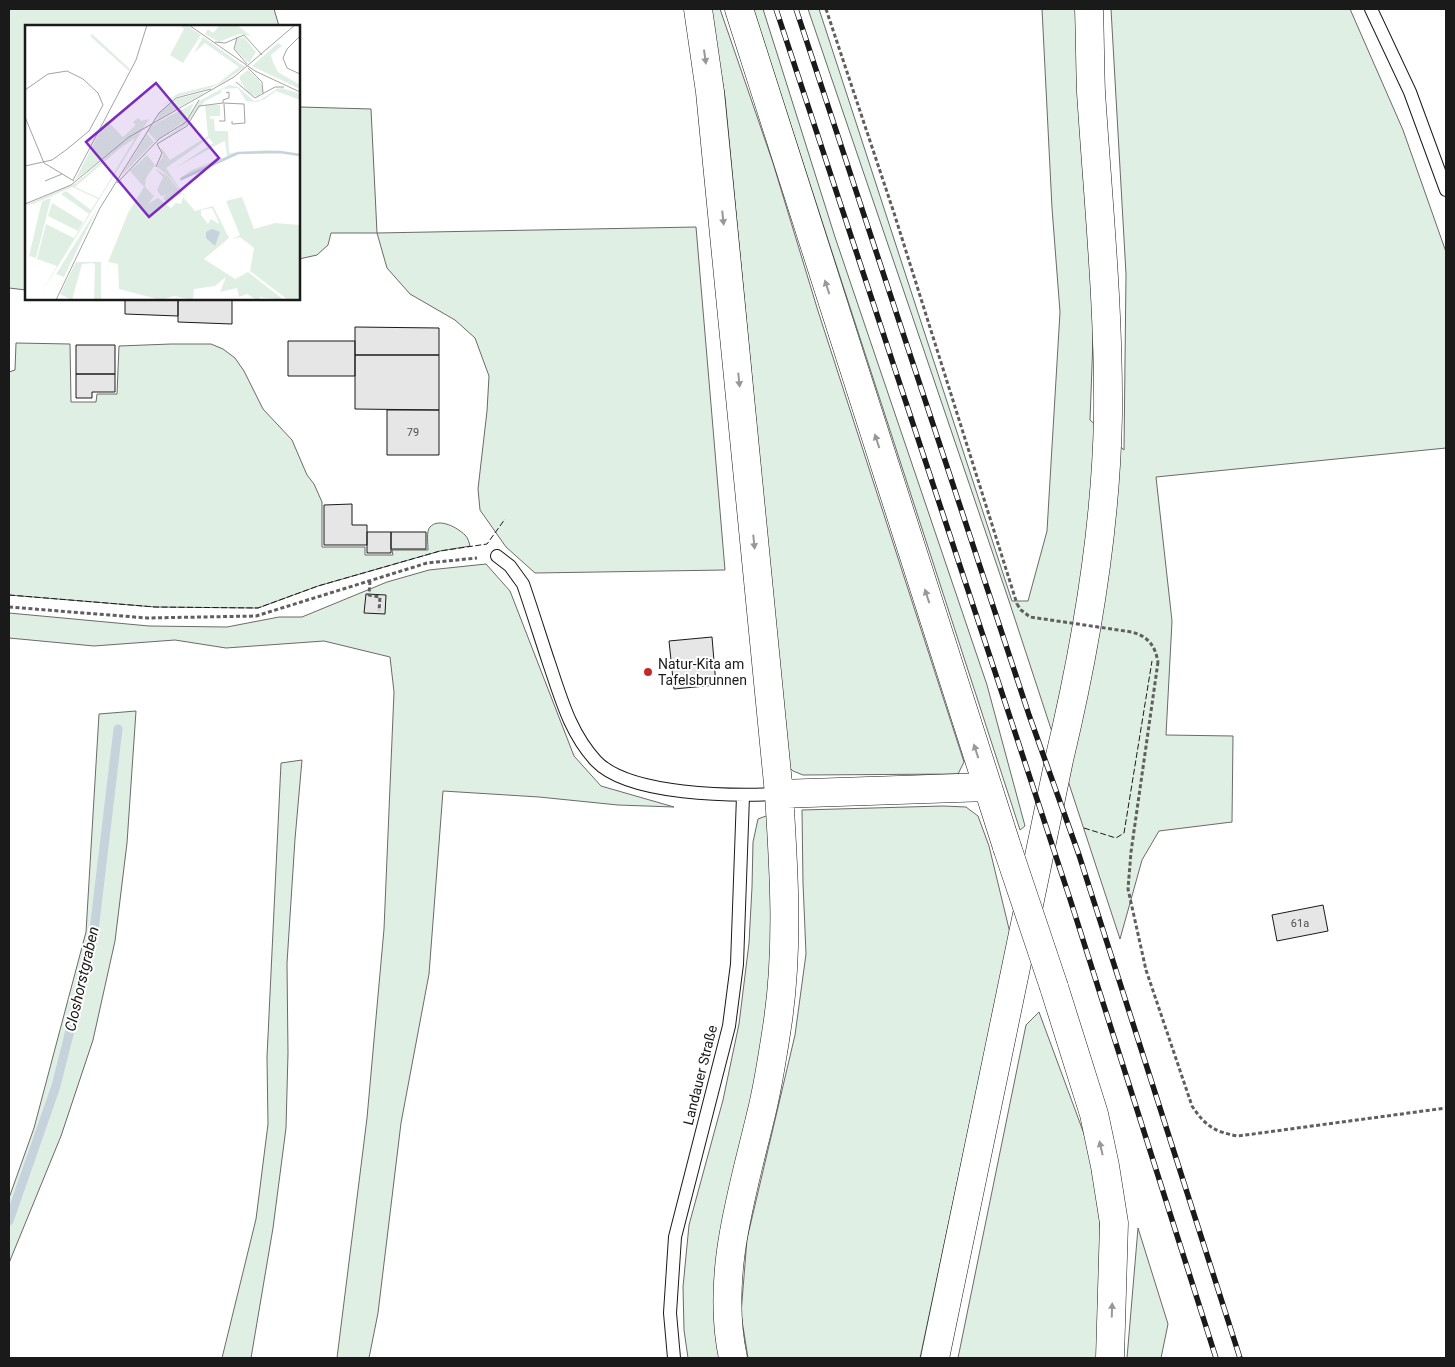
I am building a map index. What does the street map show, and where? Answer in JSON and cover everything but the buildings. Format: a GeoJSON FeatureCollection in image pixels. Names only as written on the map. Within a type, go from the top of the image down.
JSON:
{"type":"FeatureCollection","features":[{"type":"Feature","properties":{"kind":"main road"},"geometry":{"type":"LineString","coordinates":[[698,9],[710,92],[779,794],[784,864],[784,952],[777,1026],[763,1103],[731,1245],[727,1293],[729,1340],[733,1358]]}},
{"type":"Feature","properties":{"kind":"main road"},"geometry":{"type":"LineString","coordinates":[[739,9],[1094,1114],[1107,1176],[1114,1223],[1110,1358]]}},
{"type":"Feature","properties":{"kind":"main road"},"geometry":{"type":"LineString","coordinates":[[935,1358],[1059,760],[1077,687],[1099,545],[1106,469],[1108,414],[1104,263],[1091,91],[1089,9]]}},
{"type":"Feature","properties":{"kind":"main road"},"geometry":{"type":"LineString","coordinates":[[779,794],[988,787]]}},
{"type":"Feature","properties":{"kind":"lane"},"geometry":{"type":"LineString","coordinates":[[1371,9],[1410,92],[1446,190]]}},
{"type":"Feature","properties":{"kind":"lane"},"geometry":{"type":"LineString","coordinates":[[497,556],[510,566],[523,584],[566,712],[580,740],[598,762],[623,779],[648,785],[743,796],[779,794]]}},
{"type":"Feature","properties":{"kind":"lane","name":"Landauer Straße"},"geometry":{"type":"LineString","coordinates":[[674,1358],[670,1313],[675,1236],[728,1026],[737,964],[743,796]]}},
{"type":"Feature","properties":{"kind":"path"},"geometry":{"type":"LineString","coordinates":[[826,9],[894,213],[1020,610],[1030,617],[1132,632],[1142,635],[1154,647],[1158,662],[1131,852],[1128,889],[1146,970],[1192,1106],[1200,1119],[1211,1127],[1221,1133],[1238,1136],[1446,1108]]}},
{"type":"Feature","properties":{"kind":"path"},"geometry":{"type":"LineString","coordinates":[[9,606],[147,618],[256,616],[427,562],[497,556]]}},
{"type":"Feature","properties":{"kind":"path"},"geometry":{"type":"LineString","coordinates":[[370,581],[370,596],[380,597],[379,611]]}},
{"type":"Feature","properties":{"kind":"green space"},"geometry":{"type":"Polygon","coordinates":[[[9,9],[274,9],[279,25],[25,25],[25,290],[9,288],[9,9]]]}},
{"type":"Feature","properties":{"kind":"green space"},"geometry":{"type":"Polygon","coordinates":[[[710,9],[720,9],[773,163],[818,311],[964,762],[958,774],[803,775],[789,767],[725,97],[710,9]]]}},
{"type":"Feature","properties":{"kind":"green space"},"geometry":{"type":"Polygon","coordinates":[[[753,9],[763,9],[835,237],[987,685],[1025,826],[1020,830],[753,9]]]}},
{"type":"Feature","properties":{"kind":"green space"},"geometry":{"type":"Polygon","coordinates":[[[808,9],[819,9],[1012,601],[1028,601],[1047,531],[1060,312],[1052,208],[1042,9],[1079,9],[1094,312],[1090,420],[1124,450],[1126,274],[1111,9],[1350,9],[1403,130],[1446,252],[1446,448],[1156,477],[1172,621],[1166,735],[1233,736],[1232,822],[1159,831],[1142,860],[1120,939],[1009,601],[808,9]]]}},
{"type":"Feature","properties":{"kind":"green space"},"geometry":{"type":"Polygon","coordinates":[[[300,107],[371,109],[377,233],[331,233],[328,245],[317,255],[300,259],[300,107]]]}},
{"type":"Feature","properties":{"kind":"green space"},"geometry":{"type":"Polygon","coordinates":[[[696,227],[725,570],[535,573],[506,547],[480,510],[478,489],[489,376],[475,338],[455,320],[410,294],[387,268],[377,233],[696,227]]]}},
{"type":"Feature","properties":{"kind":"green space"},"geometry":{"type":"Polygon","coordinates":[[[16,343],[70,344],[71,402],[96,402],[97,394],[117,394],[119,346],[211,344],[223,349],[235,358],[244,371],[263,409],[292,440],[307,475],[314,484],[322,502],[322,547],[365,547],[365,555],[393,555],[392,550],[428,550],[429,529],[438,523],[443,523],[462,532],[467,537],[470,546],[440,551],[318,586],[258,608],[155,607],[9,595],[9,372],[15,370],[16,343]]]}},
{"type":"Feature","properties":{"kind":"green space"},"geometry":{"type":"Polygon","coordinates":[[[486,564],[510,591],[574,756],[601,786],[674,807],[618,805],[539,797],[443,791],[429,974],[401,1123],[378,1313],[369,1358],[337,1358],[367,1118],[384,929],[394,692],[390,657],[324,641],[226,648],[175,640],[94,646],[9,638],[9,613],[149,626],[227,627],[279,617],[302,617],[387,582],[429,570],[486,564]]]}},
{"type":"Feature","properties":{"kind":"green space"},"geometry":{"type":"Polygon","coordinates":[[[136,711],[127,843],[115,941],[93,1040],[61,1136],[9,1263],[9,1198],[34,1128],[86,932],[99,714],[136,711]]]}},
{"type":"Feature","properties":{"kind":"green space"},"geometry":{"type":"Polygon","coordinates":[[[302,760],[287,963],[288,1053],[286,1128],[273,1228],[251,1358],[222,1358],[256,1219],[268,1124],[267,1057],[281,763],[302,760]]]}},
{"type":"Feature","properties":{"kind":"green space"},"geometry":{"type":"Polygon","coordinates":[[[966,807],[978,816],[989,846],[1010,933],[920,1358],[748,1358],[741,1314],[747,1239],[795,1035],[806,954],[802,810],[966,807]]]}},
{"type":"Feature","properties":{"kind":"green space"},"geometry":{"type":"Polygon","coordinates":[[[766,816],[770,818],[775,942],[721,1358],[688,1358],[684,1330],[683,1287],[689,1225],[723,1100],[739,1024],[749,943],[753,842],[758,819],[766,816]]]}},
{"type":"Feature","properties":{"kind":"green space"},"geometry":{"type":"Polygon","coordinates":[[[1039,1012],[1087,1142],[1099,1211],[1104,1280],[1098,1358],[958,1358],[1026,1025],[1039,1012]]]}},
{"type":"Feature","properties":{"kind":"green space"},"geometry":{"type":"Polygon","coordinates":[[[1138,1228],[1168,1324],[1161,1358],[1127,1358],[1138,1228]]]}},
{"type":"Feature","properties":{"kind":"waterway","name":"Closhorstgraben"},"geometry":{"type":"LineString","coordinates":[[9,1221],[56,1086],[93,939],[118,729]]}},
{"type":"Feature","properties":{"kind":"railway"},"geometry":{"type":"LineString","coordinates":[[776,9],[1070,899],[1216,1358]]}},
{"type":"Feature","properties":{"kind":"railway"},"geometry":{"type":"LineString","coordinates":[[796,9],[1029,715],[1079,855],[1240,1358]]}},
{"type":"Feature","properties":{"kind":"fence"},"geometry":{"type":"LineString","coordinates":[[9,595],[155,607],[258,608],[318,586],[440,551],[487,544],[505,519]]}},
{"type":"Feature","properties":{"kind":"fence"},"geometry":{"type":"LineString","coordinates":[[1084,828],[1116,838],[1124,833],[1152,661]]}},
{"type":"Feature","properties":{"kind":"place","name":"Natur-Kita am Tafelsbrunnen"},"geometry":{"type":"Point","coordinates":[648,672]}}]}
